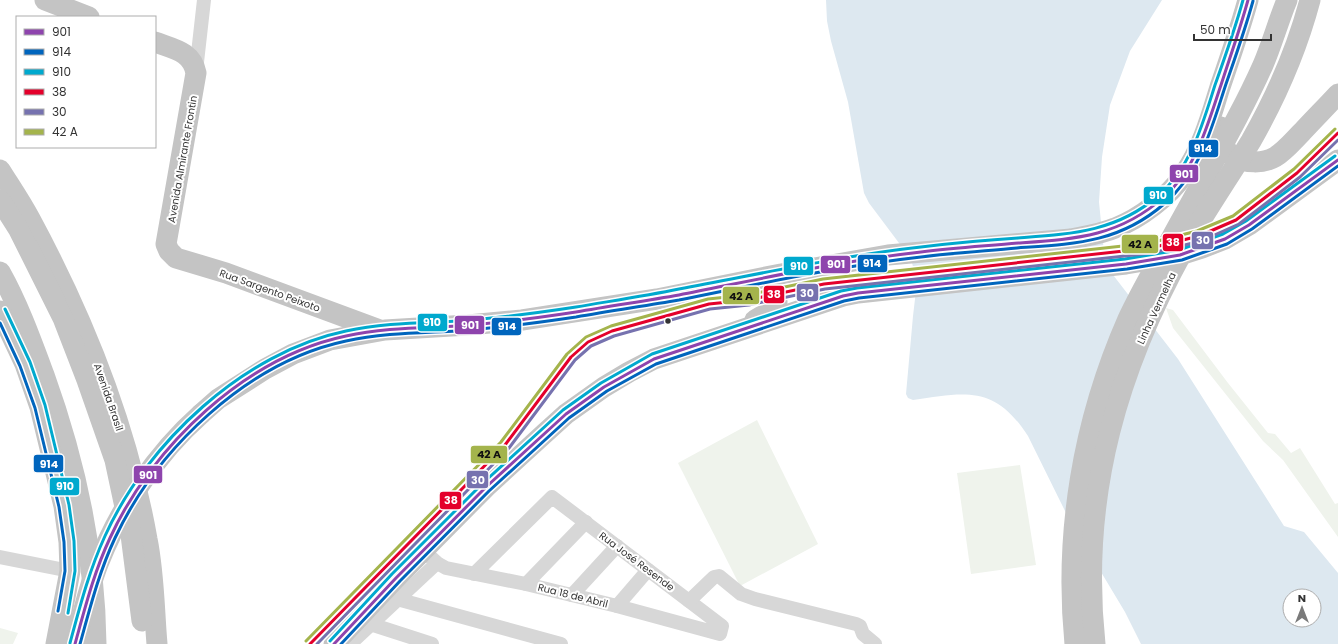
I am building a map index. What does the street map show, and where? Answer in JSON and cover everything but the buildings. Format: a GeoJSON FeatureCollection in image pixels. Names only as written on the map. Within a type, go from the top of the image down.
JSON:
{"type":"FeatureCollection","features":[{"type":"Feature","properties":{"kind":"highway"},"geometry":{"type":"LineString","coordinates":[[45,0],[86,16]]}},
{"type":"Feature","properties":{"kind":"highway","name":"Linha Vermelha"},"geometry":{"type":"LineString","coordinates":[[1075,644],[1072,580],[1076,511],[1090,429],[1100,394],[1129,317],[1253,86],[1263,64],[1286,0]]}},
{"type":"Feature","properties":{"kind":"highway","name":"Linha Vermelha"},"geometry":{"type":"LineString","coordinates":[[1095,644],[1091,583],[1091,548],[1094,514],[1103,460],[1116,407],[1136,351],[1170,275],[1252,139],[1271,102],[1303,24],[1310,0]]}},
{"type":"Feature","properties":{"kind":"highway"},"geometry":{"type":"LineString","coordinates":[[1247,4],[1236,76],[1222,120],[1221,137],[1229,154],[1243,161],[1252,162],[1275,157],[1286,148],[1338,94]]}},
{"type":"Feature","properties":{"kind":"highway"},"geometry":{"type":"LineString","coordinates":[[75,644],[98,564],[119,518],[143,481],[158,460],[185,428],[234,387],[265,369],[293,354],[330,340],[381,330],[515,321],[657,299],[781,274],[888,255],[1071,239],[1095,235],[1116,228],[1131,221],[1167,193],[1185,174],[1199,147],[1247,4]]}},
{"type":"Feature","properties":{"kind":"highway"},"geometry":{"type":"LineString","coordinates":[[156,42],[193,57]]}},
{"type":"Feature","properties":{"kind":"highway","name":"Avenida Almirante Frontin"},"geometry":{"type":"LineString","coordinates":[[166,244],[193,57]]}},
{"type":"Feature","properties":{"kind":"highway"},"geometry":{"type":"LineString","coordinates":[[334,644],[363,622],[430,557],[486,487],[566,414],[629,372],[654,359],[843,296],[881,290],[1126,264],[1158,260],[1180,255],[1225,239],[1249,225],[1338,160]]}},
{"type":"Feature","properties":{"kind":"highway","name":"Avenida Brasil"},"geometry":{"type":"LineString","coordinates":[[0,170],[30,219],[76,310],[109,396],[131,466],[148,539],[153,580],[157,644]]}},
{"type":"Feature","properties":{"kind":"highway","name":"Avenida Brasil"},"geometry":{"type":"LineString","coordinates":[[0,200],[19,230],[63,318],[87,380],[114,460],[131,535],[142,618],[143,644]]}},
{"type":"Feature","properties":{"kind":"highway","name":"Rua Sargento Peixoto"},"geometry":{"type":"LineString","coordinates":[[166,244],[168,251],[176,258],[226,274],[381,330]]}},
{"type":"Feature","properties":{"kind":"highway"},"geometry":{"type":"LineString","coordinates":[[0,272],[35,350],[63,430],[73,469],[87,542],[94,599],[96,644]]}},
{"type":"Feature","properties":{"kind":"highway"},"geometry":{"type":"LineString","coordinates":[[600,308],[632,313],[765,290],[771,291],[774,294],[777,302],[772,310],[724,336]]}},
{"type":"Feature","properties":{"kind":"highway"},"geometry":{"type":"LineString","coordinates":[[2,317],[25,364],[40,407],[64,506],[69,542],[70,571],[56,644]]}},
{"type":"Feature","properties":{"kind":"street","name":"Avenida Almirante Frontin"},"geometry":{"type":"LineString","coordinates":[[193,57],[204,0]]}},
{"type":"Feature","properties":{"kind":"street","name":"Rua José Resende"},"geometry":{"type":"LineString","coordinates":[[474,574],[552,497],[722,626]]}},
{"type":"Feature","properties":{"kind":"street"},"geometry":{"type":"LineString","coordinates":[[526,584],[586,522]]}},
{"type":"Feature","properties":{"kind":"street"},"geometry":{"type":"LineString","coordinates":[[572,595],[617,546]]}},
{"type":"Feature","properties":{"kind":"street"},"geometry":{"type":"LineString","coordinates":[[0,557],[70,571]]}},
{"type":"Feature","properties":{"kind":"street","name":"Rua 18 de Abril"},"geometry":{"type":"LineString","coordinates":[[430,557],[446,568],[572,595],[720,634],[722,626]]}},
{"type":"Feature","properties":{"kind":"street"},"geometry":{"type":"LineString","coordinates":[[617,606],[648,570]]}},
{"type":"Feature","properties":{"kind":"street"},"geometry":{"type":"LineString","coordinates":[[689,601],[714,577],[719,576],[741,594],[755,599],[856,624],[860,626],[863,634],[875,644]]}},
{"type":"Feature","properties":{"kind":"street"},"geometry":{"type":"LineString","coordinates":[[389,596],[561,644]]}},
{"type":"Feature","properties":{"kind":"street"},"geometry":{"type":"LineString","coordinates":[[52,644],[62,617]]}},
{"type":"Feature","properties":{"kind":"street"},"geometry":{"type":"LineString","coordinates":[[350,644],[363,622],[432,644]]}},
{"type":"Feature","properties":{"kind":"shaded area"},"geometry":{"type":"Polygon","coordinates":[[[826,0],[1162,0],[1130,51],[1110,105],[1102,157],[1099,202],[1104,252],[1110,271],[1178,359],[1284,526],[1304,532],[1338,573],[1338,644],[1141,644],[1125,612],[1068,517],[1028,436],[1016,419],[1004,408],[991,400],[978,396],[964,394],[913,400],[908,398],[906,394],[917,282],[911,259],[869,203],[864,193],[848,102],[827,21],[826,0]]]}},
{"type":"Feature","properties":{"kind":"shaded area"},"geometry":{"type":"Polygon","coordinates":[[[1166,308],[1173,310],[1268,433],[1275,434],[1291,453],[1300,448],[1335,504],[1338,503],[1338,537],[1283,460],[1263,441],[1173,328],[1166,308]]]}},
{"type":"Feature","properties":{"kind":"shaded area"},"geometry":{"type":"Polygon","coordinates":[[[757,420],[818,544],[740,586],[678,463],[757,420]]]}},
{"type":"Feature","properties":{"kind":"shaded area"},"geometry":{"type":"Polygon","coordinates":[[[1020,465],[1036,565],[971,574],[957,473],[1020,465]]]}},
{"type":"Feature","properties":{"kind":"shaded area"},"geometry":{"type":"Polygon","coordinates":[[[0,628],[18,633],[13,644],[0,644],[0,628]]]}},
{"type":"Feature","properties":{"kind":"transit line","name":"910"},"geometry":{"type":"LineString","coordinates":[[70,643],[81,602],[99,549],[123,501],[146,468],[173,436],[203,406],[236,381],[271,359],[308,342],[360,328],[473,320],[576,307],[860,255],[946,244],[1056,235],[1092,229],[1109,224],[1142,208],[1158,196],[1169,185],[1187,159],[1205,116],[1243,0]]}},
{"type":"Feature","properties":{"kind":"transit line","name":"901"},"geometry":{"type":"LineString","coordinates":[[75,644],[90,590],[104,551],[128,504],[151,471],[177,439],[206,410],[238,385],[273,363],[309,347],[360,333],[472,325],[576,312],[679,295],[860,260],[933,251],[1059,240],[1096,234],[1113,228],[1147,210],[1164,197],[1185,173],[1206,131],[1248,0]]}},
{"type":"Feature","properties":{"kind":"transit line","name":"914"},"geometry":{"type":"LineString","coordinates":[[80,644],[95,590],[109,551],[133,505],[155,473],[180,442],[209,414],[240,389],[274,368],[309,352],[360,338],[472,330],[576,317],[679,300],[860,265],[945,254],[1077,243],[1113,234],[1130,227],[1147,217],[1164,204],[1187,179],[1203,150],[1215,119],[1253,1]]}},
{"type":"Feature","properties":{"kind":"transit line"},"geometry":{"type":"LineString","coordinates":[[306,641],[501,442],[567,354],[586,337],[611,326],[708,299],[747,295],[823,279],[1150,243],[1197,231],[1233,216],[1294,169],[1335,129]]}},
{"type":"Feature","properties":{"kind":"transit line","name":"38"},"geometry":{"type":"LineString","coordinates":[[310,644],[505,445],[571,357],[588,342],[612,331],[709,304],[748,300],[824,284],[1151,248],[1199,236],[1236,220],[1297,173],[1338,133]]}},
{"type":"Feature","properties":{"kind":"transit line","name":"30"},"geometry":{"type":"LineString","coordinates":[[317,644],[509,448],[575,360],[591,346],[614,336],[710,309],[749,305],[825,289],[1152,253],[1201,241],[1239,224],[1300,177],[1338,140]]}},
{"type":"Feature","properties":{"kind":"transit line","name":"910"},"geometry":{"type":"LineString","coordinates":[[330,641],[392,574],[483,483],[563,410],[601,383],[652,354],[841,291],[1125,259],[1179,250],[1223,234],[1246,221],[1335,156]]}},
{"type":"Feature","properties":{"kind":"transit line","name":"901"},"geometry":{"type":"LineString","coordinates":[[334,644],[396,578],[486,487],[566,414],[604,387],[654,359],[843,296],[858,293],[1126,264],[1180,255],[1225,239],[1249,225],[1338,160]]}},
{"type":"Feature","properties":{"kind":"transit line","name":"914"},"geometry":{"type":"LineString","coordinates":[[341,644],[400,581],[489,491],[569,418],[607,391],[656,364],[844,301],[859,298],[1127,269],[1182,260],[1227,244],[1252,229],[1338,166]]}},
{"type":"Feature","properties":{"kind":"transit line","name":"910"},"geometry":{"type":"LineString","coordinates":[[5,309],[30,362],[45,405],[69,505],[74,541],[75,571],[68,613]]}},
{"type":"Feature","properties":{"kind":"transit line","name":"914"},"geometry":{"type":"LineString","coordinates":[[0,323],[20,366],[35,408],[59,507],[64,542],[65,571],[58,611]]}}]}
